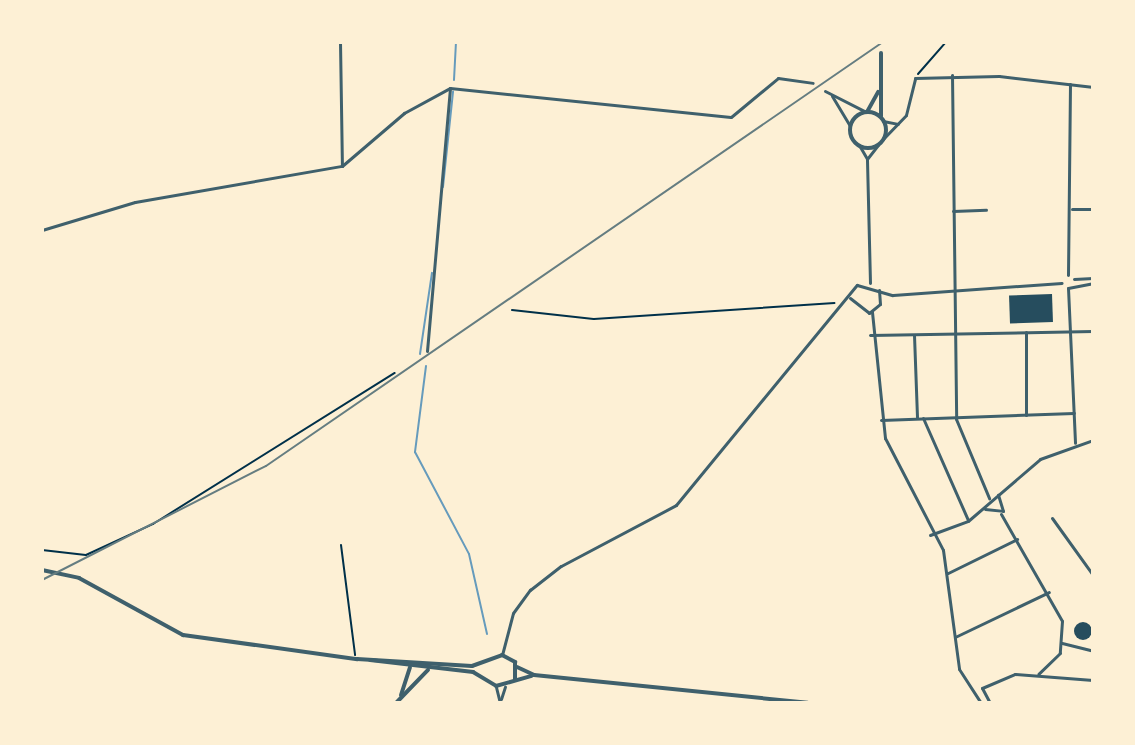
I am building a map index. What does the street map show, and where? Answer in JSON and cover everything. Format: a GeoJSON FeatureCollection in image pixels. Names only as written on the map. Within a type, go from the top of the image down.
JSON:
{"type":"FeatureCollection","features":[{"type":"Feature","properties":{"kind":"street"},"geometry":{"type":"LineString","coordinates":[[340,42],[342,166]]}},
{"type":"Feature","properties":{"kind":"street"},"geometry":{"type":"LineString","coordinates":[[881,53],[879,89],[883,139]]}},
{"type":"Feature","properties":{"kind":"street"},"geometry":{"type":"LineString","coordinates":[[930,535],[968,521],[985,509],[989,498],[956,419],[952,75]]}},
{"type":"Feature","properties":{"kind":"street"},"geometry":{"type":"LineString","coordinates":[[867,159],[898,124],[915,78],[952,75],[1093,87]]}},
{"type":"Feature","properties":{"kind":"street"},"geometry":{"type":"LineString","coordinates":[[42,230],[135,202],[342,166],[404,113],[450,88],[731,117],[778,78],[813,83]]}},
{"type":"Feature","properties":{"kind":"street"},"geometry":{"type":"LineString","coordinates":[[1062,283],[1068,275],[1072,209],[1070,84]]}},
{"type":"Feature","properties":{"kind":"street"},"geometry":{"type":"LineString","coordinates":[[427,351],[450,88]]}},
{"type":"Feature","properties":{"kind":"street"},"geometry":{"type":"LineString","coordinates":[[850,126],[866,112],[879,89]]}},
{"type":"Feature","properties":{"kind":"street"},"geometry":{"type":"LineString","coordinates":[[893,295],[870,283],[866,270],[867,159],[828,92],[882,120],[898,124]]}},
{"type":"Feature","properties":{"kind":"street"},"geometry":{"type":"LineString","coordinates":[[859,145],[878,145]]}},
{"type":"Feature","properties":{"kind":"street"},"geometry":{"type":"LineString","coordinates":[[1072,209],[1093,209]]}},
{"type":"Feature","properties":{"kind":"street"},"geometry":{"type":"LineString","coordinates":[[953,211],[986,210]]}},
{"type":"Feature","properties":{"kind":"street"},"geometry":{"type":"LineString","coordinates":[[42,570],[52,569],[79,578],[183,635],[357,659],[487,663],[502,655],[513,613],[540,580],[676,505],[843,308],[866,270]]}},
{"type":"Feature","properties":{"kind":"street"},"geometry":{"type":"LineString","coordinates":[[1068,275],[1074,282]]}},
{"type":"Feature","properties":{"kind":"street"},"geometry":{"type":"LineString","coordinates":[[1068,288],[1074,282],[1093,281]]}},
{"type":"Feature","properties":{"kind":"street"},"geometry":{"type":"LineString","coordinates":[[860,283],[870,283]]}},
{"type":"Feature","properties":{"kind":"street"},"geometry":{"type":"LineString","coordinates":[[868,323],[881,301],[893,295],[1062,283],[1068,288],[1073,331],[1075,443]]}},
{"type":"Feature","properties":{"kind":"street"},"geometry":{"type":"LineString","coordinates":[[879,290],[881,301]]}},
{"type":"Feature","properties":{"kind":"street"},"geometry":{"type":"LineString","coordinates":[[850,297],[855,309]]}},
{"type":"Feature","properties":{"kind":"street"},"geometry":{"type":"LineString","coordinates":[[843,308],[872,312]]}},
{"type":"Feature","properties":{"kind":"street"},"geometry":{"type":"LineString","coordinates":[[861,312],[868,323],[881,420],[948,573],[959,669],[981,703]]}},
{"type":"Feature","properties":{"kind":"street"},"geometry":{"type":"LineString","coordinates":[[870,335],[1093,331]]}},
{"type":"Feature","properties":{"kind":"street"},"geometry":{"type":"LineString","coordinates":[[1026,332],[1026,415]]}},
{"type":"Feature","properties":{"kind":"street"},"geometry":{"type":"LineString","coordinates":[[914,335],[917,417]]}},
{"type":"Feature","properties":{"kind":"street"},"geometry":{"type":"LineString","coordinates":[[881,420],[1074,413]]}},
{"type":"Feature","properties":{"kind":"street"},"geometry":{"type":"LineString","coordinates":[[923,418],[968,521]]}},
{"type":"Feature","properties":{"kind":"street"},"geometry":{"type":"LineString","coordinates":[[989,498],[998,495],[1040,459],[1075,443],[1093,440]]}},
{"type":"Feature","properties":{"kind":"street"},"geometry":{"type":"LineString","coordinates":[[998,495],[1005,503],[1001,514]]}},
{"type":"Feature","properties":{"kind":"street"},"geometry":{"type":"LineString","coordinates":[[985,509],[1001,514],[1049,592],[1062,643]]}},
{"type":"Feature","properties":{"kind":"street"},"geometry":{"type":"LineString","coordinates":[[1052,518],[1093,575]]}},
{"type":"Feature","properties":{"kind":"street"},"geometry":{"type":"LineString","coordinates":[[937,543],[942,533]]}},
{"type":"Feature","properties":{"kind":"street"},"geometry":{"type":"LineString","coordinates":[[948,573],[1017,539]]}},
{"type":"Feature","properties":{"kind":"street"},"geometry":{"type":"LineString","coordinates":[[955,637],[1049,592]]}},
{"type":"Feature","properties":{"kind":"street"},"geometry":{"type":"LineString","coordinates":[[1062,643],[1093,651]]}},
{"type":"Feature","properties":{"kind":"street"},"geometry":{"type":"LineString","coordinates":[[1038,674],[1062,643]]}},
{"type":"Feature","properties":{"kind":"street"},"geometry":{"type":"LineString","coordinates":[[502,655],[534,675],[808,703]]}},
{"type":"Feature","properties":{"kind":"street"},"geometry":{"type":"LineString","coordinates":[[382,658],[411,666],[440,663]]}},
{"type":"Feature","properties":{"kind":"street"},"geometry":{"type":"LineString","coordinates":[[368,659],[486,677],[496,686],[500,703]]}},
{"type":"Feature","properties":{"kind":"street"},"geometry":{"type":"LineString","coordinates":[[486,677],[487,663]]}},
{"type":"Feature","properties":{"kind":"street"},"geometry":{"type":"LineString","coordinates":[[391,664],[404,679]]}},
{"type":"Feature","properties":{"kind":"street"},"geometry":{"type":"LineString","coordinates":[[411,666],[415,676]]}},
{"type":"Feature","properties":{"kind":"street"},"geometry":{"type":"LineString","coordinates":[[401,695],[411,666]]}},
{"type":"Feature","properties":{"kind":"street"},"geometry":{"type":"LineString","coordinates":[[515,680],[517,667]]}},
{"type":"Feature","properties":{"kind":"street"},"geometry":{"type":"LineString","coordinates":[[396,703],[415,676],[434,668]]}},
{"type":"Feature","properties":{"kind":"street"},"geometry":{"type":"LineString","coordinates":[[990,703],[982,688],[1038,674],[1093,680]]}},
{"type":"Feature","properties":{"kind":"street"},"geometry":{"type":"LineString","coordinates":[[500,703],[505,687],[515,680],[534,675]]}},
{"type":"Feature","properties":{"kind":"street"},"geometry":{"type":"LineString","coordinates":[[496,686],[505,687]]}},
{"type":"Feature","properties":{"kind":"path"},"geometry":{"type":"LineString","coordinates":[[915,78],[946,42]]}},
{"type":"Feature","properties":{"kind":"path"},"geometry":{"type":"LineString","coordinates":[[512,310],[594,319],[843,301],[843,308]]}},
{"type":"Feature","properties":{"kind":"path"},"geometry":{"type":"LineString","coordinates":[[42,550],[86,555],[153,524],[395,373]]}},
{"type":"Feature","properties":{"kind":"path"},"geometry":{"type":"LineString","coordinates":[[341,545],[357,659]]}},
{"type":"Feature","properties":{"kind":"building"},"geometry":{"type":"Polygon","coordinates":[[[1052,294],[1053,322],[1010,323],[1009,296],[1052,294]]]}},
{"type":"Feature","properties":{"kind":"building"},"geometry":{"type":"Polygon","coordinates":[[[1083,622],[1092,631],[1083,640],[1074,631],[1083,622]]]}},
{"type":"Feature","properties":{"kind":"waterway"},"geometry":{"type":"LineString","coordinates":[[454,80],[456,42]]}},
{"type":"Feature","properties":{"kind":"waterway"},"geometry":{"type":"LineString","coordinates":[[443,187],[453,92]]}},
{"type":"Feature","properties":{"kind":"waterway"},"geometry":{"type":"LineString","coordinates":[[420,354],[432,273]]}},
{"type":"Feature","properties":{"kind":"waterway"},"geometry":{"type":"LineString","coordinates":[[426,366],[415,452],[469,554],[487,634]]}},
{"type":"Feature","properties":{"kind":"railway"},"geometry":{"type":"LineString","coordinates":[[42,580],[266,466],[883,42]]}}]}
